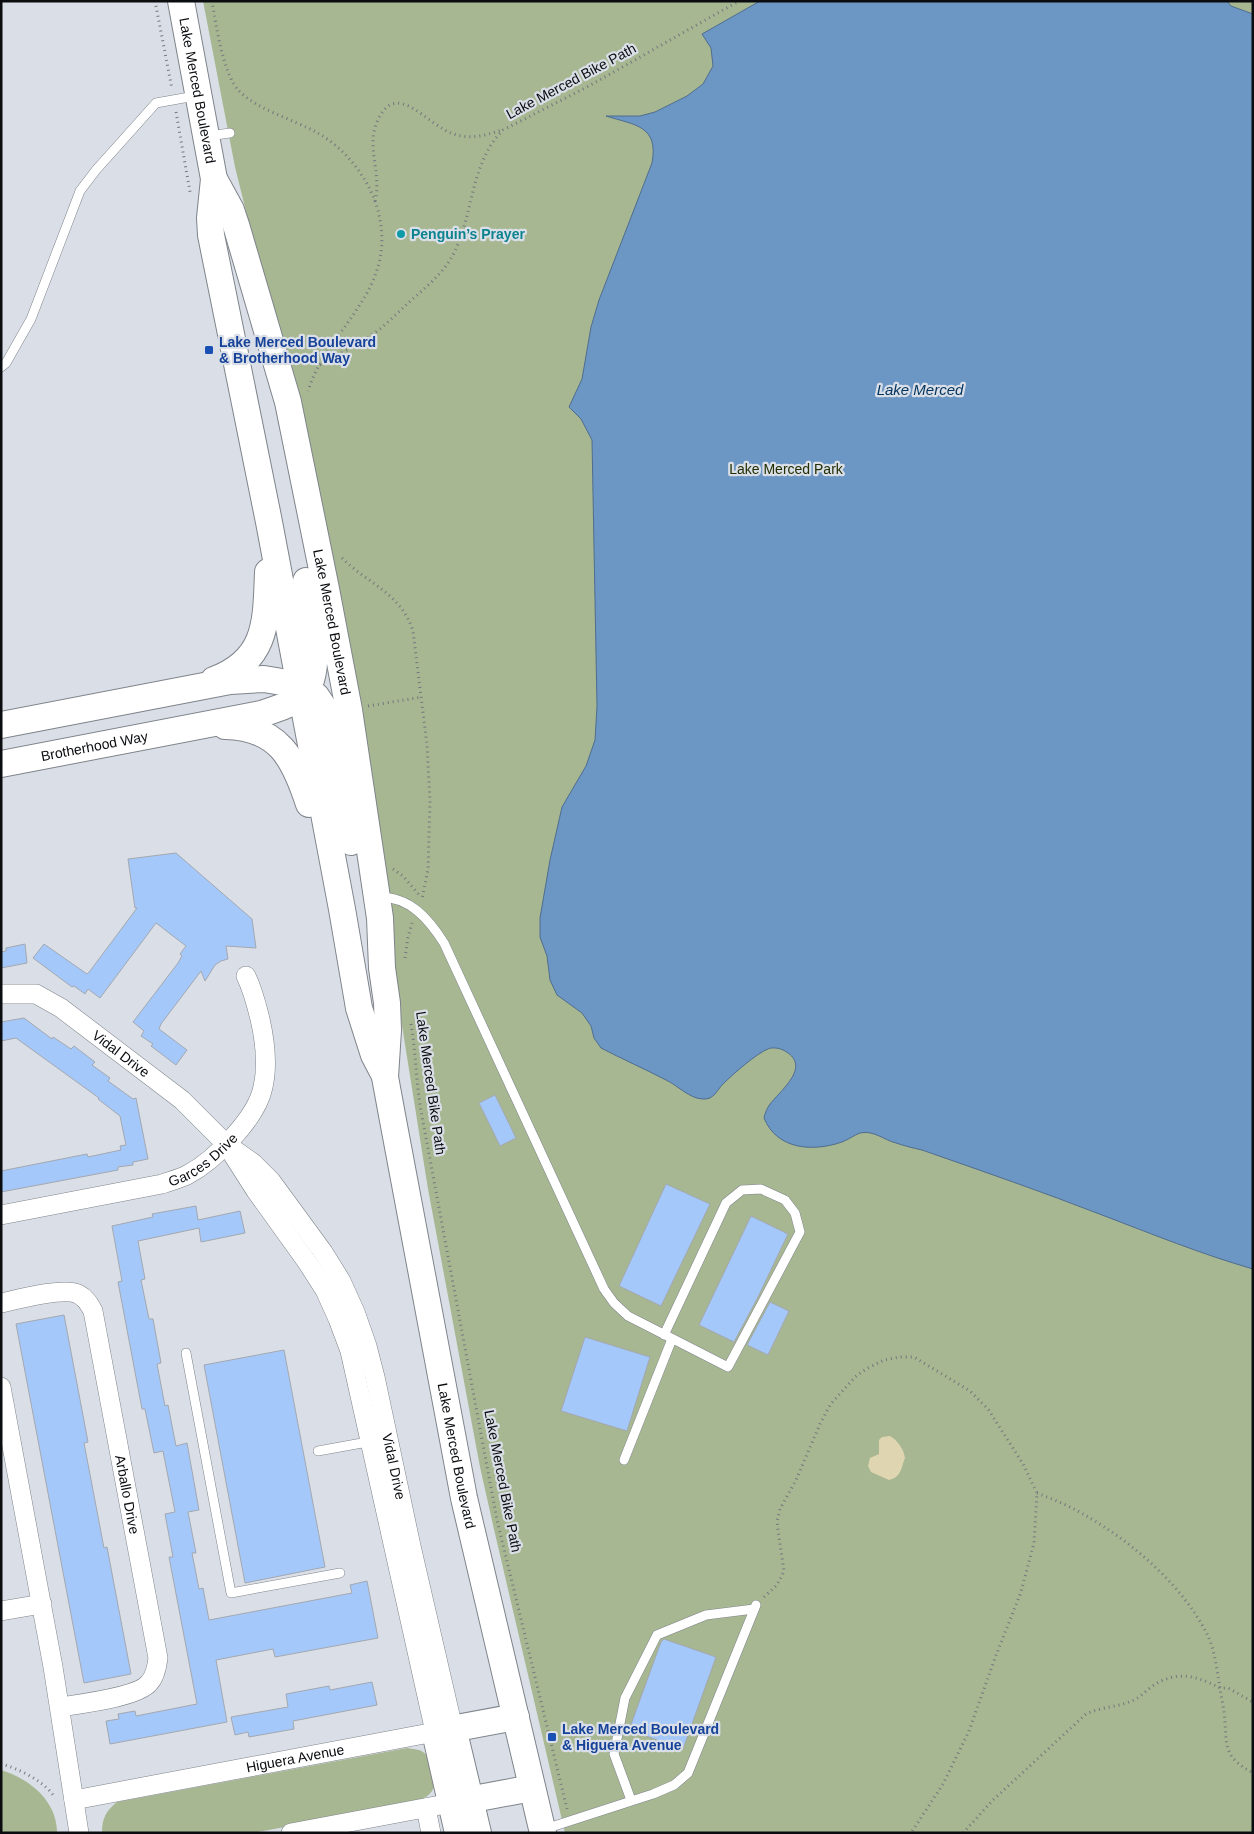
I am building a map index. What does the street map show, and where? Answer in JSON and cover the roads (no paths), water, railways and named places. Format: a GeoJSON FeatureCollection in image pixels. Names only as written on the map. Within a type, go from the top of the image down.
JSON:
{"type":"FeatureCollection","features":[{"type":"Feature","properties":{"kind":"main road","name":"Lake Merced Boulevard"},"geometry":{"type":"LineString","coordinates":[[181,1],[186,97],[218,135],[210,218],[211,235],[303,690],[359,1008],[374,1055],[385,1077]]}},
{"type":"Feature","properties":{"kind":"main road","name":"Lake Merced Boulevard"},"geometry":{"type":"LineString","coordinates":[[214,179],[231,210],[236,225],[280,372],[295,434],[348,710],[381,933],[393,967],[387,1003],[388,1030],[385,1077],[462,1489],[543,1832]]}},
{"type":"Feature","properties":{"kind":"main road"},"geometry":{"type":"LineString","coordinates":[[187,729],[261,714],[288,704],[311,681],[314,663],[312,612],[236,225]]}},
{"type":"Feature","properties":{"kind":"main road"},"geometry":{"type":"LineString","coordinates":[[178,691],[204,684],[230,673],[258,645],[266,621],[269,522]]}},
{"type":"Feature","properties":{"kind":"main road"},"geometry":{"type":"LineString","coordinates":[[1,725],[178,691],[248,680],[288,682],[316,696],[322,704],[328,719],[367,928],[372,944],[393,967]]}},
{"type":"Feature","properties":{"kind":"main road"},"geometry":{"type":"LineString","coordinates":[[187,729],[228,726],[253,730],[274,741],[289,756],[299,774],[342,909]]}},
{"type":"Feature","properties":{"kind":"main road","name":"Brotherhood Way"},"geometry":{"type":"LineString","coordinates":[[1,764],[187,729]]}},
{"type":"Feature","properties":{"kind":"main road","name":"Higuera Avenue"},"geometry":{"type":"LineString","coordinates":[[444,1730],[516,1717]]}},
{"type":"Feature","properties":{"kind":"main road","name":"Vidal Drive"},"geometry":{"type":"LineString","coordinates":[[444,1730],[461,1801],[478,1833]]}},
{"type":"Feature","properties":{"kind":"main road"},"geometry":{"type":"LineString","coordinates":[[461,1801],[532,1788]]}},
{"type":"Feature","properties":{"kind":"main road","name":"Vidal Drive"},"geometry":{"type":"LineString","coordinates":[[458,1833],[461,1801]]}},
{"type":"Feature","properties":{"kind":"street","name":"Garces Drive"},"geometry":{"type":"LineString","coordinates":[[1,1215],[162,1184],[209,1161],[250,1116],[263,1088],[266,1060],[263,1033],[254,991],[246,976]]}},
{"type":"Feature","properties":{"kind":"street","name":"Vidal Drive"},"geometry":{"type":"LineString","coordinates":[[1,994],[36,994],[61,1008],[182,1100],[226,1144],[256,1191],[325,1290],[350,1351],[379,1440],[444,1730]]}},
{"type":"Feature","properties":{"kind":"street","name":"Arballo Drive"},"geometry":{"type":"LineString","coordinates":[[1,1303],[63,1291],[77,1293],[87,1300],[93,1312],[158,1658],[156,1671],[149,1684],[137,1692],[60,1708]]}},
{"type":"Feature","properties":{"kind":"street"},"geometry":{"type":"LineString","coordinates":[[1,1387],[60,1708],[65,1801],[79,1833]]}},
{"type":"Feature","properties":{"kind":"street"},"geometry":{"type":"LineString","coordinates":[[1,1611],[42,1604]]}},
{"type":"Feature","properties":{"kind":"street","name":"Higuera Avenue"},"geometry":{"type":"LineString","coordinates":[[65,1801],[444,1730]]}},
{"type":"Feature","properties":{"kind":"street"},"geometry":{"type":"LineString","coordinates":[[291,1833],[461,1801]]}},
{"type":"Feature","properties":{"kind":"street"},"geometry":{"type":"LineString","coordinates":[[426,1808],[431,1833]]}},
{"type":"Feature","properties":{"kind":"lane"},"geometry":{"type":"LineString","coordinates":[[1,366],[6,363],[31,319],[80,191],[96,170],[156,103],[186,97]]}},
{"type":"Feature","properties":{"kind":"lane"},"geometry":{"type":"LineString","coordinates":[[376,897],[397,899],[407,903],[427,919],[444,943],[609,1297],[620,1310],[628,1316],[668,1337],[728,1367],[800,1232],[795,1213],[785,1200],[761,1189],[742,1190],[726,1203],[668,1337],[624,1460]]}},
{"type":"Feature","properties":{"kind":"lane"},"geometry":{"type":"LineString","coordinates":[[186,1353],[231,1593],[340,1573]]}},
{"type":"Feature","properties":{"kind":"lane"},"geometry":{"type":"LineString","coordinates":[[318,1451],[379,1440]]}},
{"type":"Feature","properties":{"kind":"lane"},"geometry":{"type":"LineString","coordinates":[[543,1832],[674,1785],[688,1773],[755,1607],[706,1615],[657,1634],[624,1698],[614,1754],[631,1800]]}},
{"type":"Feature","properties":{"kind":"water","name":"Lake Merced"},"geometry":{"type":"Polygon","coordinates":[[[760,1],[1227,1],[1231,6],[1253,14],[1253,1269],[874,1134],[860,1133],[842,1142],[819,1147],[797,1146],[787,1142],[770,1129],[764,1118],[769,1106],[792,1077],[795,1063],[792,1056],[778,1048],[763,1051],[732,1075],[713,1096],[707,1099],[698,1098],[601,1048],[594,1038],[591,1026],[582,1013],[557,995],[550,980],[547,956],[540,937],[540,918],[562,807],[586,766],[595,740],[597,706],[592,440],[581,419],[569,407],[582,379],[591,327],[599,300],[652,163],[653,150],[652,141],[642,129],[606,116],[640,116],[655,112],[687,96],[703,84],[713,66],[711,48],[702,34],[760,1]]]}},
{"type":"Feature","properties":{"kind":"place","name":"Penguin’s Prayer"},"geometry":{"type":"Point","coordinates":[401,234]}},
{"type":"Feature","properties":{"kind":"place","name":"Lake Merced Boulevard & Brotherhood Way"},"geometry":{"type":"Point","coordinates":[209,350]}},
{"type":"Feature","properties":{"kind":"place","name":"Lake Merced Boulevard & Higuera Avenue"},"geometry":{"type":"Point","coordinates":[552,1737]}},
{"type":"Feature","properties":{"kind":"park label","name":"Lake Merced Park"},"geometry":{"type":"Point","coordinates":[786,469]}}]}
